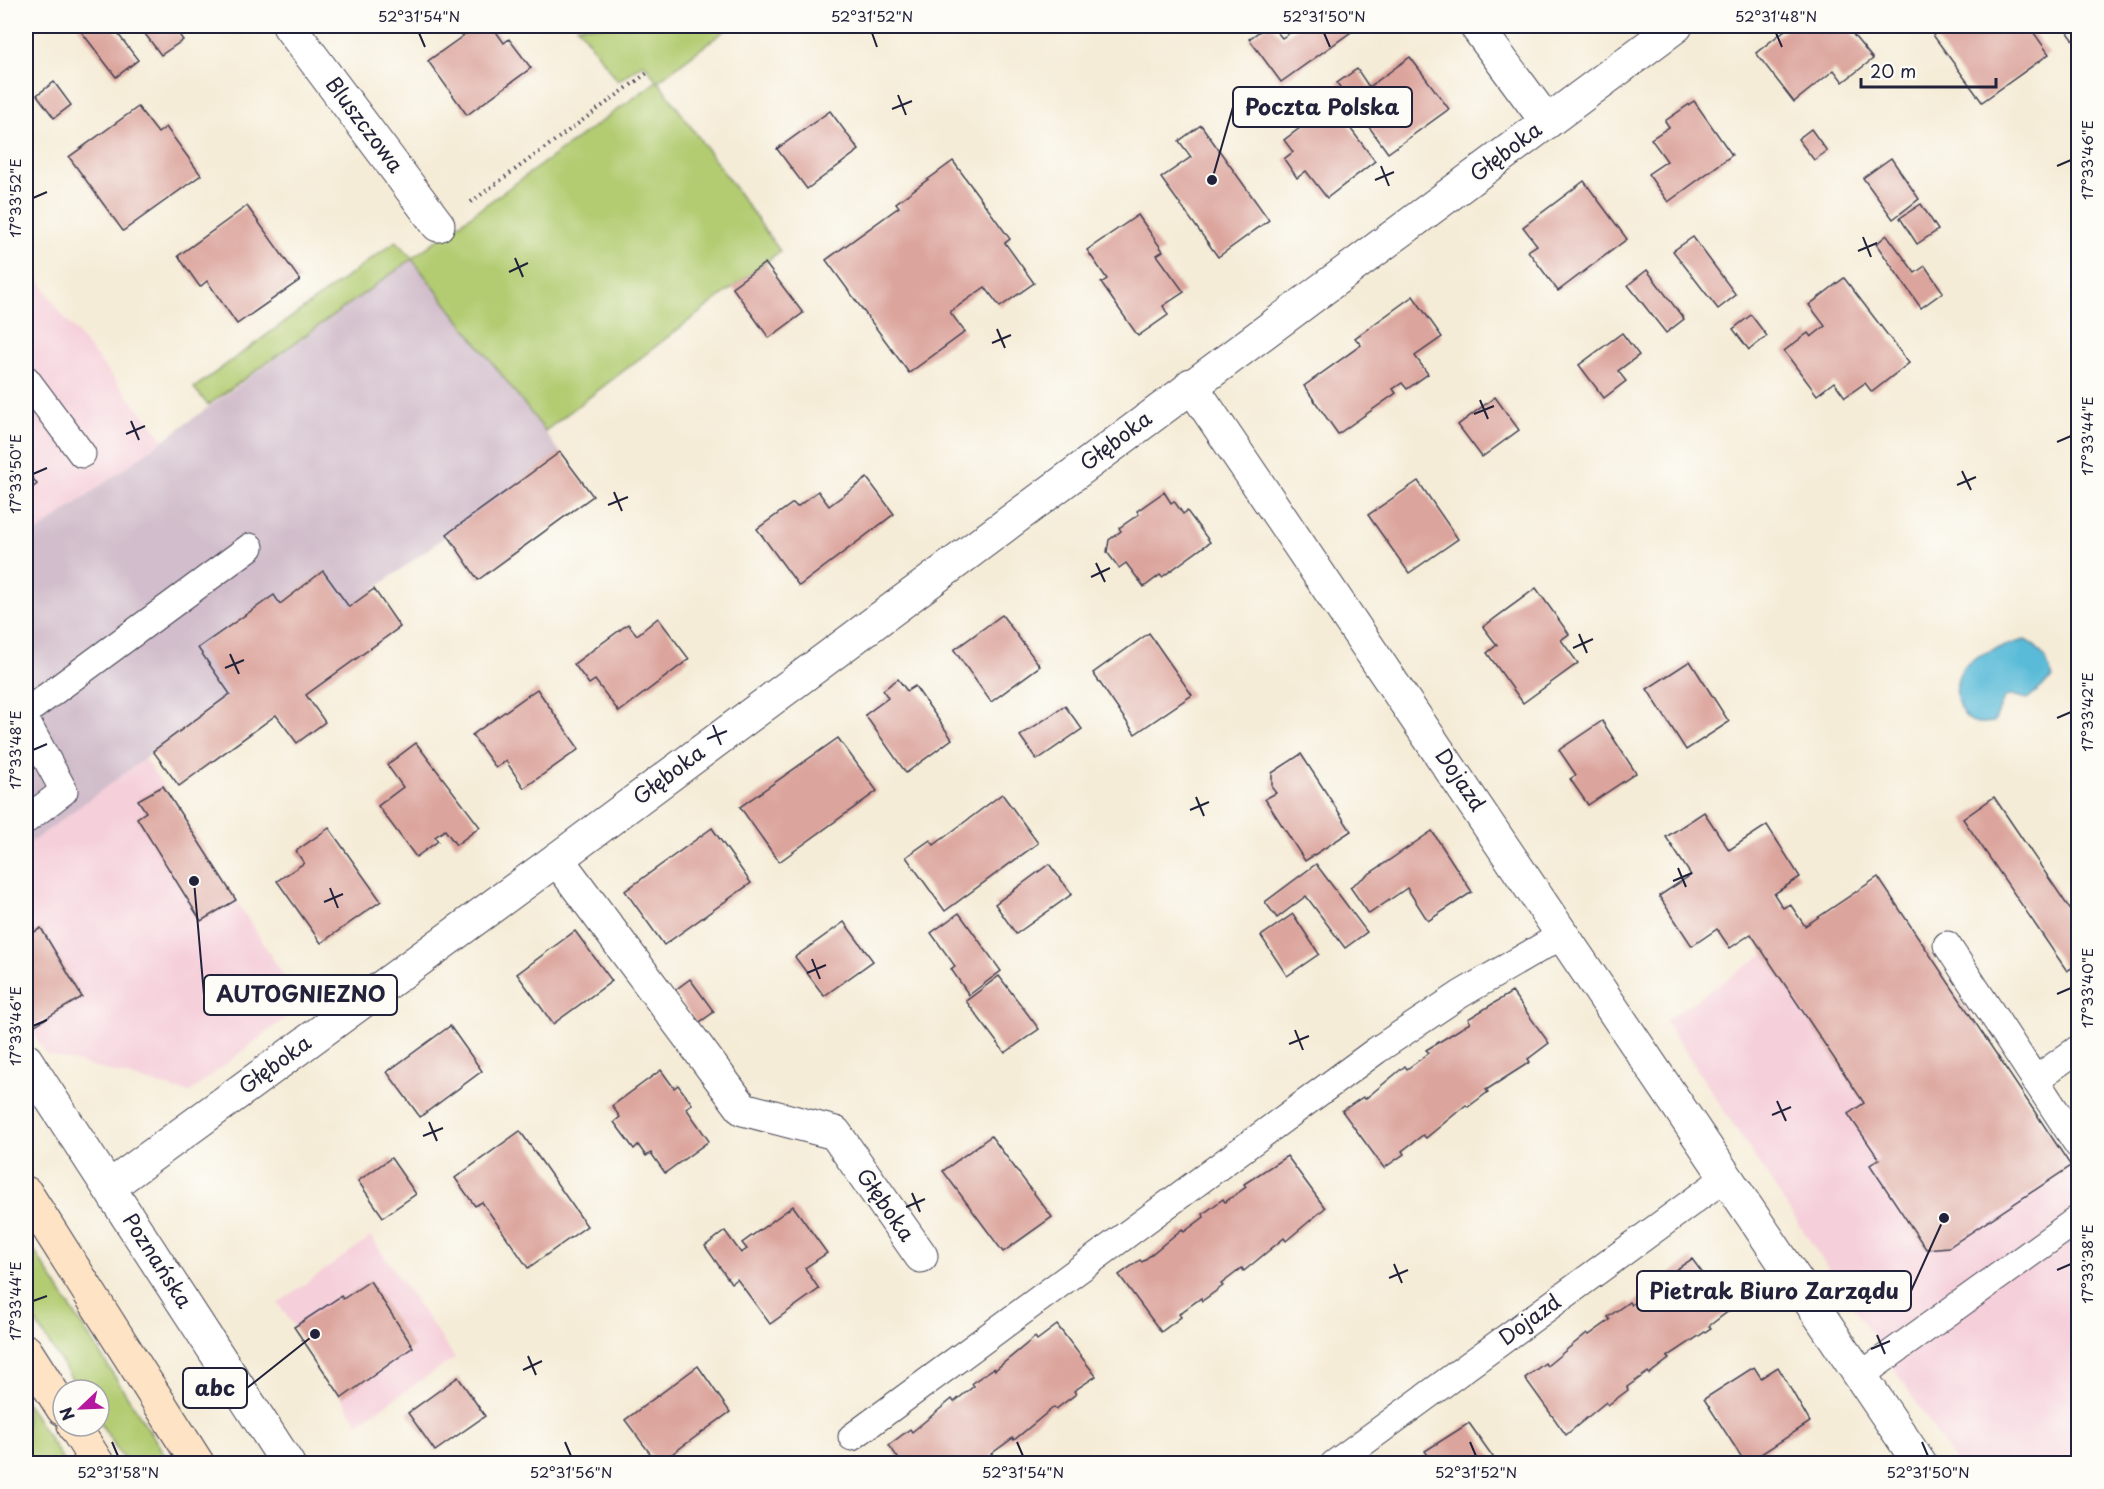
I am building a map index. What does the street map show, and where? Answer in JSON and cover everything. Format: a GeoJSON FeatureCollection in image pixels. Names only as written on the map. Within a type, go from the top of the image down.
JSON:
{"type":"FeatureCollection","features":[{"type":"Feature","properties":{"kind":"main road"},"geometry":{"type":"LineString","coordinates":[[26,1193],[198,1464]]}},
{"type":"Feature","properties":{"kind":"main road"},"geometry":{"type":"LineString","coordinates":[[26,1351],[51,1390]]}},
{"type":"Feature","properties":{"kind":"main road"},"geometry":{"type":"LineString","coordinates":[[82,1438],[98,1464]]}},
{"type":"Feature","properties":{"kind":"street","name":"Bluszczowa"},"geometry":{"type":"LineString","coordinates":[[289,26],[438,225]]}},
{"type":"Feature","properties":{"kind":"street"},"geometry":{"type":"LineString","coordinates":[[1476,26],[1547,122]]}},
{"type":"Feature","properties":{"kind":"street","name":"Głęboka"},"geometry":{"type":"LineString","coordinates":[[109,1187],[557,859],[1676,26]]}},
{"type":"Feature","properties":{"kind":"street","name":"Dojazd"},"geometry":{"type":"LineString","coordinates":[[1191,385],[1920,1464]]}},
{"type":"Feature","properties":{"kind":"street","name":"Głęboka"},"geometry":{"type":"LineString","coordinates":[[557,859],[743,1109],[835,1133],[921,1256]]}},
{"type":"Feature","properties":{"kind":"street","name":"Poznańska"},"geometry":{"type":"LineString","coordinates":[[26,1060],[288,1464]]}},
{"type":"Feature","properties":{"kind":"lane"},"geometry":{"type":"LineString","coordinates":[[26,379],[82,454]]}},
{"type":"Feature","properties":{"kind":"lane"},"geometry":{"type":"LineString","coordinates":[[26,712],[250,547]]}},
{"type":"Feature","properties":{"kind":"lane"},"geometry":{"type":"LineString","coordinates":[[26,721],[64,790],[26,820]]}},
{"type":"Feature","properties":{"kind":"lane"},"geometry":{"type":"LineString","coordinates":[[852,1437],[1377,1050],[1461,994],[1564,934]]}},
{"type":"Feature","properties":{"kind":"lane"},"geometry":{"type":"LineString","coordinates":[[1947,945],[2079,1145]]}},
{"type":"Feature","properties":{"kind":"lane"},"geometry":{"type":"LineString","coordinates":[[2035,1080],[2079,1049]]}},
{"type":"Feature","properties":{"kind":"lane","name":"Dojazd"},"geometry":{"type":"LineString","coordinates":[[1334,1464],[1726,1177]]}},
{"type":"Feature","properties":{"kind":"lane"},"geometry":{"type":"LineString","coordinates":[[1860,1376],[2079,1219]]}},
{"type":"Feature","properties":{"kind":"path"},"geometry":{"type":"LineString","coordinates":[[438,225],[650,71]]}},
{"type":"Feature","properties":{"kind":"shaded area"},"geometry":{"type":"Polygon","coordinates":[[[26,258],[59,311],[168,445],[26,549],[26,258]]]}},
{"type":"Feature","properties":{"kind":"shaded area"},"geometry":{"type":"Polygon","coordinates":[[[412,259],[560,452],[26,846],[26,540],[412,259]]]}},
{"type":"Feature","properties":{"kind":"shaded area"},"geometry":{"type":"Polygon","coordinates":[[[144,758],[184,817],[302,1005],[189,1093],[46,1054],[26,1020],[26,846],[144,758]]]}},
{"type":"Feature","properties":{"kind":"shaded area"},"geometry":{"type":"Polygon","coordinates":[[[1878,877],[2078,1177],[2078,1463],[1956,1463],[1665,1021],[1878,877]]]}},
{"type":"Feature","properties":{"kind":"shaded area"},"geometry":{"type":"Polygon","coordinates":[[[371,1237],[455,1358],[358,1423],[278,1303],[371,1237]]]}},
{"type":"Feature","properties":{"kind":"green space"},"geometry":{"type":"Polygon","coordinates":[[[577,26],[731,26],[658,81],[780,251],[545,431],[412,259],[208,405],[194,388],[396,241],[412,258],[657,81],[644,63],[618,81],[577,26]]]}},
{"type":"Feature","properties":{"kind":"green space"},"geometry":{"type":"Polygon","coordinates":[[[26,1238],[170,1463],[126,1463],[110,1438],[111,1378],[71,1378],[26,1307],[26,1238]]]}},
{"type":"Feature","properties":{"kind":"green space"},"geometry":{"type":"Polygon","coordinates":[[[26,1402],[65,1463],[26,1463],[26,1402]]]}},
{"type":"Feature","properties":{"kind":"water"},"geometry":{"type":"Polygon","coordinates":[[[2025,640],[2036,647],[2043,656],[2053,678],[2027,699],[2011,695],[2004,698],[1994,722],[1973,722],[1967,718],[1957,699],[1958,678],[1961,671],[1971,661],[1985,653],[2025,640]]]}},
{"type":"Feature","properties":{"kind":"building"},"geometry":{"type":"Polygon","coordinates":[[[77,26],[112,26],[138,60],[116,77],[77,26]]]}},
{"type":"Feature","properties":{"kind":"building"},"geometry":{"type":"Polygon","coordinates":[[[139,26],[173,26],[183,40],[161,55],[139,26]]]}},
{"type":"Feature","properties":{"kind":"building"},"geometry":{"type":"Polygon","coordinates":[[[477,26],[492,26],[504,43],[509,39],[531,68],[467,115],[428,61],[477,26]]]}},
{"type":"Feature","properties":{"kind":"building"},"geometry":{"type":"Polygon","coordinates":[[[1267,26],[1272,26],[1282,38],[1300,26],[1346,26],[1351,32],[1281,82],[1249,39],[1267,26]]]}},
{"type":"Feature","properties":{"kind":"building"},"geometry":{"type":"Polygon","coordinates":[[[1790,26],[1846,26],[1873,59],[1843,82],[1834,70],[1794,102],[1756,53],[1790,26]]]}},
{"type":"Feature","properties":{"kind":"building"},"geometry":{"type":"Polygon","coordinates":[[[1946,26],[2029,26],[2049,54],[1982,102],[1933,35],[1946,26]]]}},
{"type":"Feature","properties":{"kind":"building"},"geometry":{"type":"Polygon","coordinates":[[[2063,26],[2078,26],[2078,46],[2063,26]]]}},
{"type":"Feature","properties":{"kind":"building"},"geometry":{"type":"Polygon","coordinates":[[[1410,57],[1449,109],[1388,153],[1337,83],[1357,69],[1369,87],[1410,57]]]}},
{"type":"Feature","properties":{"kind":"building"},"geometry":{"type":"Polygon","coordinates":[[[54,82],[71,105],[54,118],[37,95],[54,82]]]}},
{"type":"Feature","properties":{"kind":"building"},"geometry":{"type":"Polygon","coordinates":[[[1694,101],[1732,155],[1668,202],[1648,174],[1667,161],[1651,139],[1669,127],[1665,121],[1694,101]]]}},
{"type":"Feature","properties":{"kind":"building"},"geometry":{"type":"Polygon","coordinates":[[[1332,104],[1375,161],[1327,198],[1306,171],[1297,178],[1284,159],[1293,152],[1284,140],[1332,104]]]}},
{"type":"Feature","properties":{"kind":"building"},"geometry":{"type":"Polygon","coordinates":[[[138,107],[158,133],[166,127],[201,175],[123,231],[69,157],[138,107]]]}},
{"type":"Feature","properties":{"kind":"building"},"geometry":{"type":"Polygon","coordinates":[[[830,111],[859,150],[807,189],[777,149],[830,111]]]}},
{"type":"Feature","properties":{"kind":"building"},"geometry":{"type":"Polygon","coordinates":[[[1201,125],[1269,220],[1218,257],[1161,178],[1191,157],[1179,141],[1201,125]]]}},
{"type":"Feature","properties":{"kind":"building"},"geometry":{"type":"Polygon","coordinates":[[[1811,129],[1827,151],[1814,160],[1798,139],[1811,129]]]}},
{"type":"Feature","properties":{"kind":"building"},"geometry":{"type":"Polygon","coordinates":[[[1891,158],[1919,199],[1893,219],[1863,178],[1891,158]]]}},
{"type":"Feature","properties":{"kind":"building"},"geometry":{"type":"Polygon","coordinates":[[[953,161],[1010,239],[1005,243],[1034,283],[1000,307],[985,287],[950,312],[965,332],[909,373],[826,260],[899,207],[896,203],[953,161]]]}},
{"type":"Feature","properties":{"kind":"building"},"geometry":{"type":"Polygon","coordinates":[[[1584,181],[1627,239],[1558,291],[1528,251],[1537,245],[1523,227],[1584,181]]]}},
{"type":"Feature","properties":{"kind":"building"},"geometry":{"type":"Polygon","coordinates":[[[1921,204],[1938,230],[1917,244],[1900,218],[1921,204]]]}},
{"type":"Feature","properties":{"kind":"building"},"geometry":{"type":"Polygon","coordinates":[[[247,206],[300,280],[237,324],[207,281],[200,287],[178,256],[247,206]]]}},
{"type":"Feature","properties":{"kind":"building"},"geometry":{"type":"Polygon","coordinates":[[[1138,215],[1163,251],[1157,255],[1184,292],[1163,306],[1168,315],[1138,336],[1101,283],[1107,279],[1087,250],[1138,215]]]}},
{"type":"Feature","properties":{"kind":"building"},"geometry":{"type":"Polygon","coordinates":[[[1887,235],[1915,273],[1925,266],[1943,292],[1921,308],[1876,244],[1887,235]]]}},
{"type":"Feature","properties":{"kind":"building"},"geometry":{"type":"Polygon","coordinates":[[[1693,237],[1736,295],[1718,309],[1673,251],[1693,237]]]}},
{"type":"Feature","properties":{"kind":"building"},"geometry":{"type":"Polygon","coordinates":[[[765,263],[803,313],[769,338],[732,287],[765,263]]]}},
{"type":"Feature","properties":{"kind":"building"},"geometry":{"type":"Polygon","coordinates":[[[1647,270],[1684,319],[1666,333],[1628,285],[1647,270]]]}},
{"type":"Feature","properties":{"kind":"building"},"geometry":{"type":"Polygon","coordinates":[[[1844,278],[1909,363],[1872,392],[1865,383],[1845,397],[1834,382],[1817,395],[1784,351],[1808,333],[1811,337],[1825,326],[1809,305],[1844,278]]]}},
{"type":"Feature","properties":{"kind":"building"},"geometry":{"type":"Polygon","coordinates":[[[1413,296],[1442,337],[1415,356],[1428,374],[1407,389],[1402,383],[1393,389],[1396,393],[1338,434],[1304,386],[1361,345],[1355,338],[1413,296]]]}},
{"type":"Feature","properties":{"kind":"building"},"geometry":{"type":"Polygon","coordinates":[[[1751,315],[1767,336],[1749,350],[1733,329],[1751,315]]]}},
{"type":"Feature","properties":{"kind":"building"},"geometry":{"type":"Polygon","coordinates":[[[1622,333],[1639,355],[1618,371],[1626,381],[1604,398],[1579,365],[1622,333]]]}},
{"type":"Feature","properties":{"kind":"building"},"geometry":{"type":"Polygon","coordinates":[[[1495,397],[1519,430],[1482,457],[1458,425],[1495,397]]]}},
{"type":"Feature","properties":{"kind":"building"},"geometry":{"type":"Polygon","coordinates":[[[560,452],[593,496],[478,580],[447,534],[560,452]]]}},
{"type":"Feature","properties":{"kind":"building"},"geometry":{"type":"Polygon","coordinates":[[[26,469],[37,484],[26,493],[26,469]]]}},
{"type":"Feature","properties":{"kind":"building"},"geometry":{"type":"Polygon","coordinates":[[[867,478],[894,514],[799,586],[757,529],[793,503],[797,507],[818,491],[829,506],[867,478]]]}},
{"type":"Feature","properties":{"kind":"building"},"geometry":{"type":"Polygon","coordinates":[[[1418,481],[1458,539],[1409,573],[1368,515],[1418,481]]]}},
{"type":"Feature","properties":{"kind":"building"},"geometry":{"type":"Polygon","coordinates":[[[1164,492],[1171,503],[1174,501],[1183,514],[1187,511],[1210,542],[1162,577],[1160,575],[1144,587],[1126,563],[1119,568],[1107,552],[1109,540],[1121,531],[1119,528],[1139,514],[1137,511],[1164,492]]]}},
{"type":"Feature","properties":{"kind":"building"},"geometry":{"type":"Polygon","coordinates":[[[323,571],[349,607],[374,589],[400,627],[306,695],[325,722],[297,743],[276,715],[179,786],[153,751],[230,694],[198,648],[274,595],[280,604],[323,571]]]}},
{"type":"Feature","properties":{"kind":"building"},"geometry":{"type":"Polygon","coordinates":[[[1536,588],[1569,634],[1561,640],[1578,663],[1523,703],[1487,653],[1497,645],[1483,627],[1536,588]]]}},
{"type":"Feature","properties":{"kind":"building"},"geometry":{"type":"Polygon","coordinates":[[[1002,615],[1040,666],[991,702],[954,650],[1002,615]]]}},
{"type":"Feature","properties":{"kind":"building"},"geometry":{"type":"Polygon","coordinates":[[[658,618],[689,659],[619,712],[595,680],[589,684],[574,664],[628,624],[637,635],[658,618]]]}},
{"type":"Feature","properties":{"kind":"building"},"geometry":{"type":"Polygon","coordinates":[[[1149,633],[1192,695],[1135,734],[1093,673],[1149,633]]]}},
{"type":"Feature","properties":{"kind":"building"},"geometry":{"type":"Polygon","coordinates":[[[1690,661],[1729,722],[1686,750],[1647,689],[1690,661]]]}},
{"type":"Feature","properties":{"kind":"building"},"geometry":{"type":"Polygon","coordinates":[[[898,679],[907,691],[915,686],[952,739],[906,773],[865,715],[888,698],[883,690],[898,679]]]}},
{"type":"Feature","properties":{"kind":"building"},"geometry":{"type":"Polygon","coordinates":[[[537,689],[579,749],[524,788],[506,761],[496,768],[472,735],[537,689]]]}},
{"type":"Feature","properties":{"kind":"building"},"geometry":{"type":"Polygon","coordinates":[[[1065,706],[1082,729],[1037,760],[1020,736],[1065,706]]]}},
{"type":"Feature","properties":{"kind":"building"},"geometry":{"type":"Polygon","coordinates":[[[1602,721],[1636,773],[1588,805],[1570,779],[1576,775],[1559,750],[1602,721]]]}},
{"type":"Feature","properties":{"kind":"building"},"geometry":{"type":"Polygon","coordinates":[[[838,738],[877,791],[779,862],[740,807],[838,738]]]}},
{"type":"Feature","properties":{"kind":"building"},"geometry":{"type":"Polygon","coordinates":[[[416,743],[480,827],[456,845],[445,830],[435,837],[438,841],[416,857],[378,806],[403,787],[387,765],[416,743]]]}},
{"type":"Feature","properties":{"kind":"building"},"geometry":{"type":"Polygon","coordinates":[[[1301,754],[1351,831],[1305,861],[1265,799],[1276,793],[1272,788],[1272,773],[1301,754]]]}},
{"type":"Feature","properties":{"kind":"building"},"geometry":{"type":"Polygon","coordinates":[[[163,786],[236,900],[201,921],[137,818],[146,812],[138,800],[163,786]]]}},
{"type":"Feature","properties":{"kind":"building"},"geometry":{"type":"Polygon","coordinates":[[[1002,794],[1038,843],[945,911],[906,857],[930,840],[934,845],[1002,794]]]}},
{"type":"Feature","properties":{"kind":"building"},"geometry":{"type":"Polygon","coordinates":[[[1994,797],[2078,921],[2078,964],[2067,971],[1963,819],[1994,797]]]}},
{"type":"Feature","properties":{"kind":"building"},"geometry":{"type":"Polygon","coordinates":[[[1704,812],[1729,850],[1767,825],[1800,877],[1774,894],[1783,908],[1790,904],[1805,926],[1878,877],[2071,1166],[1949,1247],[1926,1249],[1870,1165],[1879,1159],[1848,1114],[1864,1103],[1751,934],[1730,948],[1717,929],[1692,946],[1659,896],[1691,875],[1666,837],[1704,812]]]}},
{"type":"Feature","properties":{"kind":"building"},"geometry":{"type":"Polygon","coordinates":[[[329,828],[381,901],[321,943],[277,881],[304,863],[296,851],[329,828]]]}},
{"type":"Feature","properties":{"kind":"building"},"geometry":{"type":"Polygon","coordinates":[[[712,828],[751,883],[664,945],[625,891],[712,828]]]}},
{"type":"Feature","properties":{"kind":"building"},"geometry":{"type":"Polygon","coordinates":[[[1432,831],[1472,892],[1428,921],[1407,888],[1369,914],[1350,887],[1432,831]]]}},
{"type":"Feature","properties":{"kind":"building"},"geometry":{"type":"Polygon","coordinates":[[[1049,864],[1072,894],[1016,934],[995,904],[1049,864]]]}},
{"type":"Feature","properties":{"kind":"building"},"geometry":{"type":"Polygon","coordinates":[[[1316,864],[1367,932],[1345,948],[1306,896],[1277,918],[1265,902],[1316,864]]]}},
{"type":"Feature","properties":{"kind":"building"},"geometry":{"type":"Polygon","coordinates":[[[959,913],[1001,971],[969,995],[951,969],[955,966],[931,933],[959,913]]]}},
{"type":"Feature","properties":{"kind":"building"},"geometry":{"type":"Polygon","coordinates":[[[1293,914],[1319,954],[1287,976],[1261,936],[1293,914]]]}},
{"type":"Feature","properties":{"kind":"building"},"geometry":{"type":"Polygon","coordinates":[[[844,922],[873,961],[824,996],[795,957],[844,922]]]}},
{"type":"Feature","properties":{"kind":"building"},"geometry":{"type":"Polygon","coordinates":[[[41,928],[82,997],[30,1028],[26,1020],[26,937],[41,928]]]}},
{"type":"Feature","properties":{"kind":"building"},"geometry":{"type":"Polygon","coordinates":[[[575,931],[612,981],[553,1024],[517,974],[575,931]]]}},
{"type":"Feature","properties":{"kind":"building"},"geometry":{"type":"Polygon","coordinates":[[[999,976],[1039,1029],[1005,1053],[966,1001],[999,976]]]}},
{"type":"Feature","properties":{"kind":"building"},"geometry":{"type":"Polygon","coordinates":[[[690,979],[714,1012],[697,1024],[674,991],[690,979]]]}},
{"type":"Feature","properties":{"kind":"building"},"geometry":{"type":"Polygon","coordinates":[[[1512,992],[1549,1043],[1528,1059],[1530,1062],[1486,1090],[1488,1092],[1468,1107],[1466,1105],[1426,1138],[1423,1135],[1402,1151],[1404,1154],[1384,1168],[1342,1111],[1363,1097],[1365,1099],[1405,1066],[1407,1069],[1429,1053],[1426,1050],[1470,1023],[1468,1019],[1512,992]]]}},
{"type":"Feature","properties":{"kind":"building"},"geometry":{"type":"Polygon","coordinates":[[[450,1026],[482,1071],[420,1117],[387,1072],[450,1026]]]}},
{"type":"Feature","properties":{"kind":"building"},"geometry":{"type":"Polygon","coordinates":[[[661,1070],[674,1088],[678,1085],[692,1104],[686,1108],[709,1141],[665,1173],[651,1153],[646,1156],[638,1145],[634,1149],[614,1122],[620,1117],[612,1106],[661,1070]]]}},
{"type":"Feature","properties":{"kind":"building"},"geometry":{"type":"Polygon","coordinates":[[[520,1131],[587,1226],[528,1268],[482,1202],[475,1206],[455,1178],[520,1131]]]}},
{"type":"Feature","properties":{"kind":"building"},"geometry":{"type":"Polygon","coordinates":[[[991,1136],[1052,1217],[1003,1252],[943,1171],[991,1136]]]}},
{"type":"Feature","properties":{"kind":"building"},"geometry":{"type":"Polygon","coordinates":[[[1287,1156],[1325,1208],[1286,1241],[1284,1238],[1244,1271],[1242,1268],[1221,1284],[1223,1286],[1179,1314],[1181,1317],[1161,1332],[1119,1275],[1140,1260],[1142,1262],[1182,1229],[1184,1232],[1204,1217],[1203,1214],[1223,1199],[1225,1202],[1246,1187],[1244,1184],[1287,1156]]]}},
{"type":"Feature","properties":{"kind":"building"},"geometry":{"type":"Polygon","coordinates":[[[391,1158],[416,1194],[383,1217],[358,1181],[391,1158]]]}},
{"type":"Feature","properties":{"kind":"building"},"geometry":{"type":"Polygon","coordinates":[[[793,1206],[827,1253],[805,1268],[819,1289],[770,1324],[737,1279],[731,1283],[705,1246],[725,1231],[741,1253],[747,1249],[742,1243],[793,1206]]]}},
{"type":"Feature","properties":{"kind":"building"},"geometry":{"type":"Polygon","coordinates":[[[1692,1259],[1730,1310],[1709,1326],[1711,1328],[1667,1357],[1669,1359],[1627,1387],[1628,1390],[1608,1405],[1606,1402],[1566,1435],[1525,1378],[1545,1363],[1547,1366],[1587,1333],[1589,1335],[1610,1320],[1608,1317],[1629,1302],[1631,1305],[1652,1289],[1649,1287],[1692,1259]]]}},
{"type":"Feature","properties":{"kind":"building"},"geometry":{"type":"Polygon","coordinates":[[[370,1281],[413,1347],[342,1398],[294,1327],[341,1296],[343,1299],[370,1281]]]}},
{"type":"Feature","properties":{"kind":"building"},"geometry":{"type":"Polygon","coordinates":[[[1057,1325],[1096,1376],[1074,1391],[1076,1394],[1056,1409],[1054,1407],[1014,1440],[1013,1438],[991,1454],[993,1456],[983,1464],[902,1464],[889,1445],[910,1429],[912,1432],[952,1399],[954,1402],[974,1386],[972,1383],[994,1368],[995,1370],[1035,1337],[1037,1340],[1057,1325]]]}},
{"type":"Feature","properties":{"kind":"building"},"geometry":{"type":"Polygon","coordinates":[[[698,1366],[730,1412],[658,1464],[625,1420],[698,1366]]]}},
{"type":"Feature","properties":{"kind":"building"},"geometry":{"type":"Polygon","coordinates":[[[1754,1367],[1761,1378],[1778,1367],[1810,1422],[1746,1464],[1704,1399],[1754,1367]]]}},
{"type":"Feature","properties":{"kind":"building"},"geometry":{"type":"Polygon","coordinates":[[[458,1377],[485,1416],[435,1451],[408,1413],[458,1377]]]}},
{"type":"Feature","properties":{"kind":"building"},"geometry":{"type":"Polygon","coordinates":[[[1469,1423],[1498,1464],[1414,1464],[1427,1454],[1425,1451],[1469,1423]]]}},
{"type":"Feature","properties":{"kind":"place","name":"Poczta Polska"},"geometry":{"type":"Point","coordinates":[1212,180]}},
{"type":"Feature","properties":{"kind":"place","name":"AUTOGNIEZNO"},"geometry":{"type":"Point","coordinates":[194,881]}},
{"type":"Feature","properties":{"kind":"place","name":"Pietrak Biuro Zarządu"},"geometry":{"type":"Point","coordinates":[1944,1218]}},
{"type":"Feature","properties":{"kind":"place","name":"abc"},"geometry":{"type":"Point","coordinates":[315,1334]}}]}
